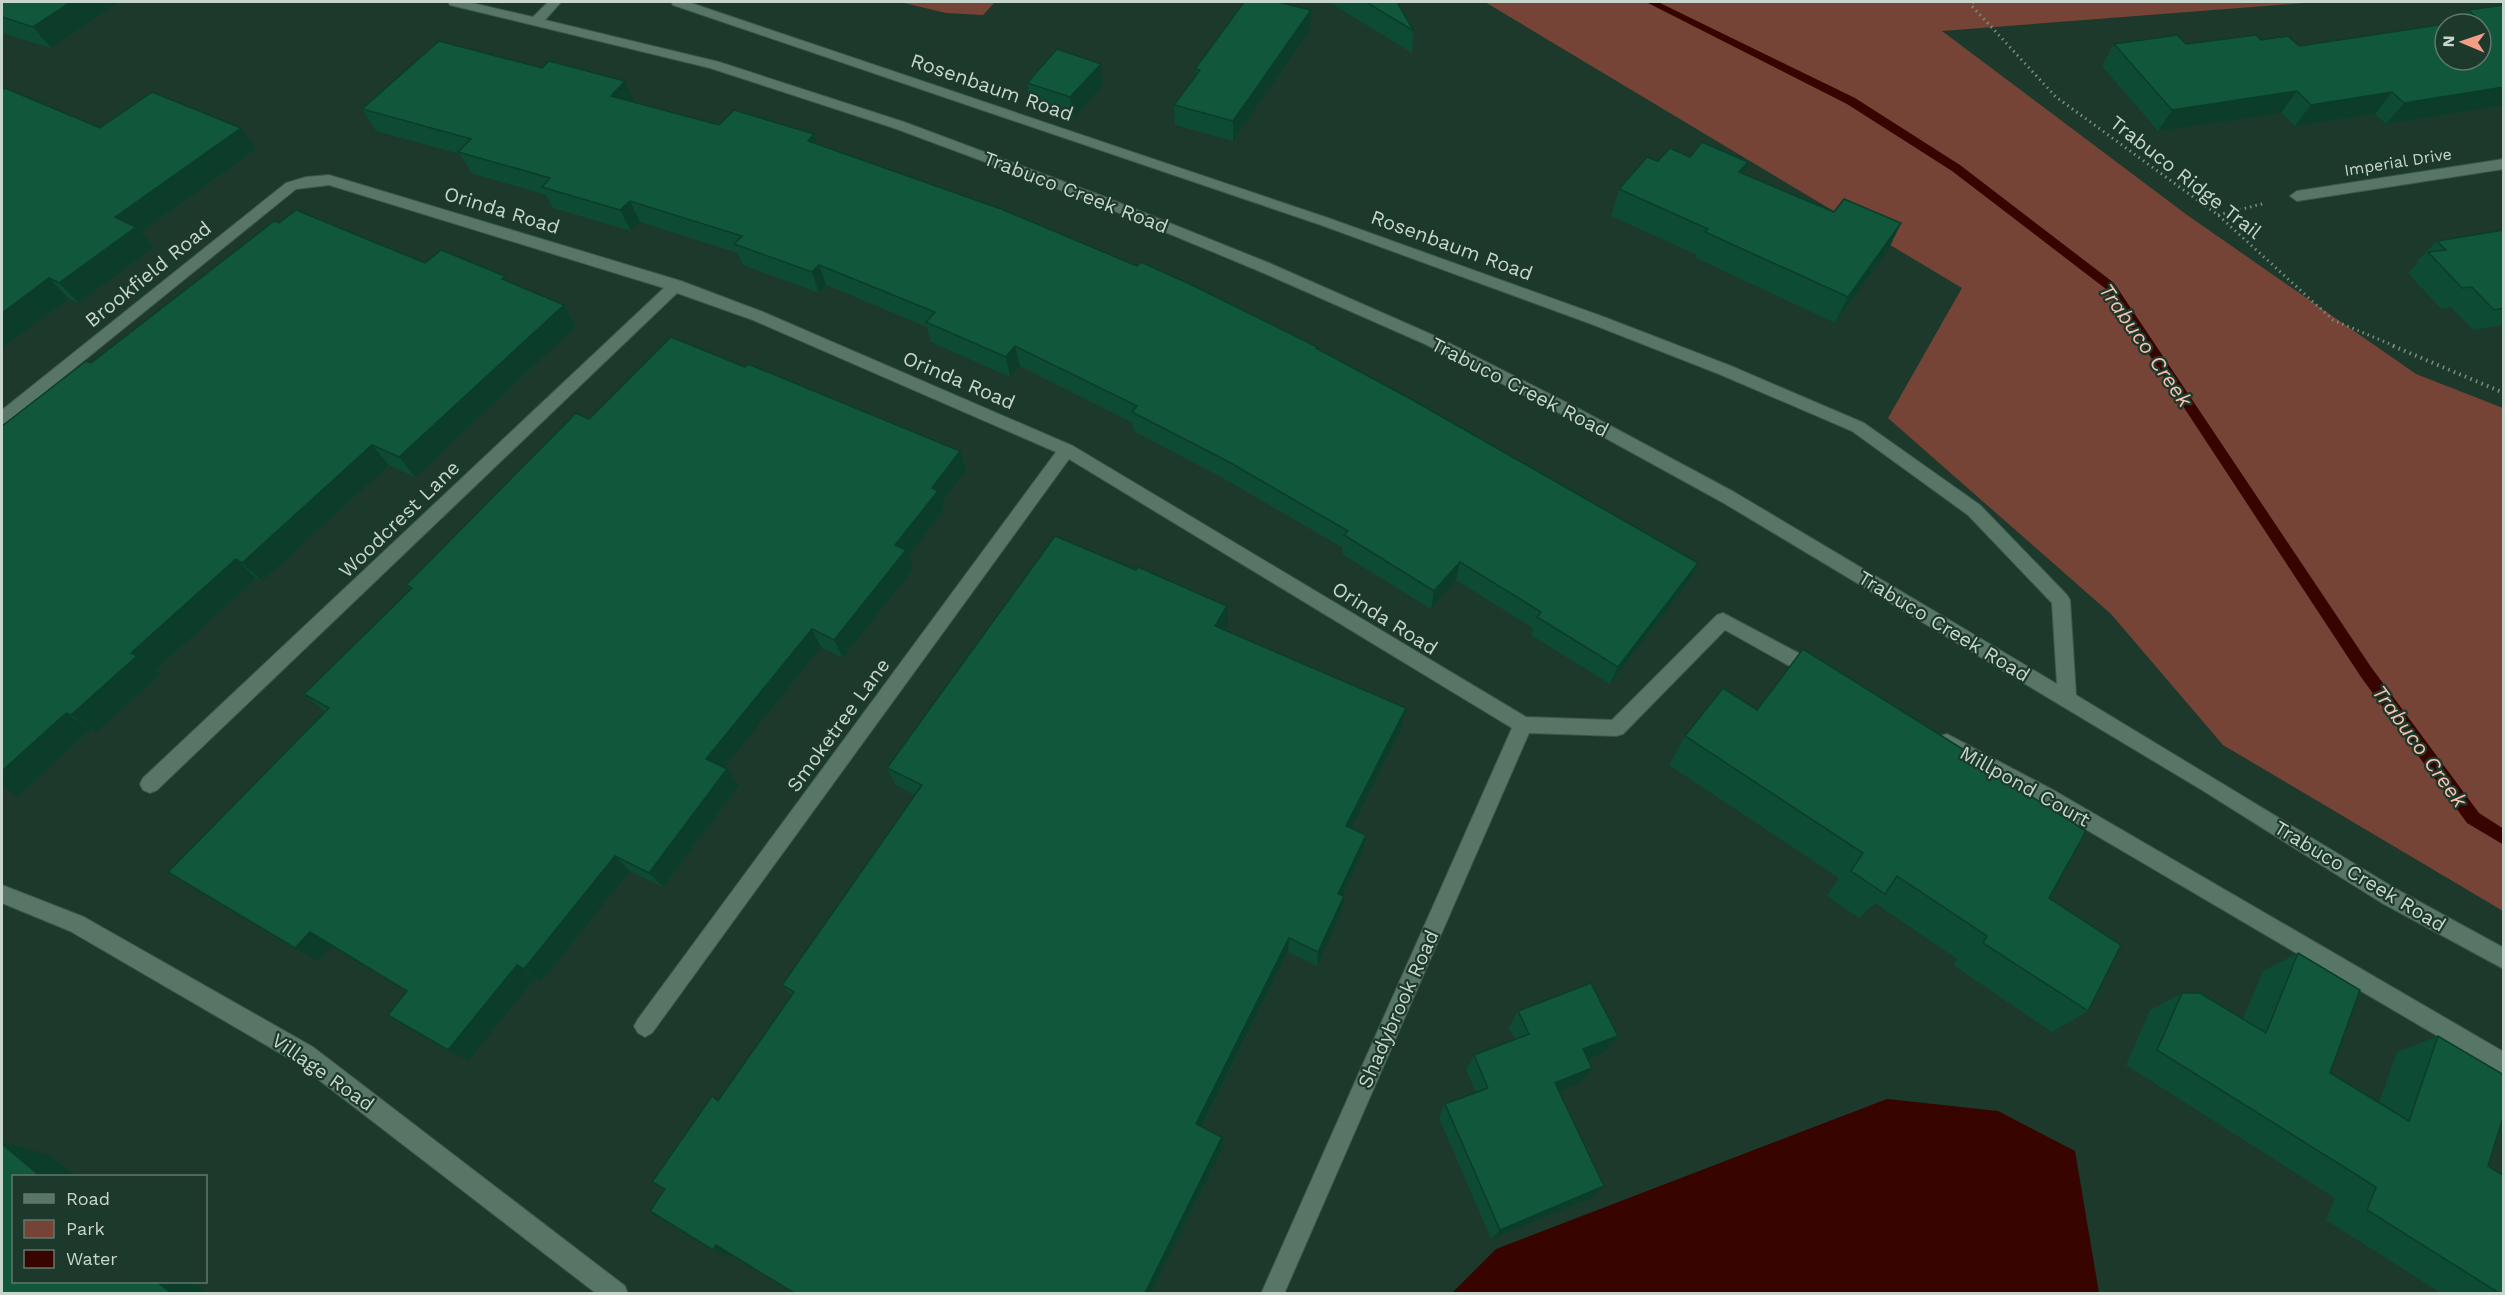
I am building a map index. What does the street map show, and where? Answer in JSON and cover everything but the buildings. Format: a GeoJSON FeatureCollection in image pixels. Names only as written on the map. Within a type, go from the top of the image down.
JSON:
{"type":"FeatureCollection","features":[{"type":"Feature","properties":{"kind":"street","name":"Trabuco Creek Road"},"geometry":{"type":"LineString","coordinates":[[454,2],[714,65],[899,125],[1100,200],[1264,267],[1430,340],[1575,414],[1728,497],[2209,783],[2389,896],[2504,959]]}},
{"type":"Feature","properties":{"kind":"street"},"geometry":{"type":"LineString","coordinates":[[536,22],[555,2]]}},
{"type":"Feature","properties":{"kind":"street","name":"Rosenbaum Road"},"geometry":{"type":"LineString","coordinates":[[677,2],[1337,226],[1599,321],[1725,370],[1858,427],[1974,510],[2061,600],[2067,700]]}},
{"type":"Feature","properties":{"kind":"street","name":"Imperial Drive"},"geometry":{"type":"LineString","coordinates":[[2297,196],[2504,164]]}},
{"type":"Feature","properties":{"kind":"street","name":"Orinda Road"},"geometry":{"type":"LineString","coordinates":[[329,180],[676,285],[758,316],[1067,450],[1523,725]]}},
{"type":"Feature","properties":{"kind":"street","name":"Brookfield Road"},"geometry":{"type":"LineString","coordinates":[[2,418],[291,186],[329,180]]}},
{"type":"Feature","properties":{"kind":"street","name":"Woodcrest Lane"},"geometry":{"type":"LineString","coordinates":[[150,784],[676,285]]}},
{"type":"Feature","properties":{"kind":"street","name":"Smoketree Lane"},"geometry":{"type":"LineString","coordinates":[[645,1026],[1067,450]]}},
{"type":"Feature","properties":{"kind":"street"},"geometry":{"type":"LineString","coordinates":[[1523,725],[1616,728],[1723,620],[1838,683]]}},
{"type":"Feature","properties":{"kind":"street","name":"Shadybrook Road"},"geometry":{"type":"LineString","coordinates":[[1272,1293],[1523,725]]}},
{"type":"Feature","properties":{"kind":"street","name":"Millpond Court"},"geometry":{"type":"LineString","coordinates":[[1933,735],[2048,797],[2504,1064]]}},
{"type":"Feature","properties":{"kind":"street","name":"Village Road"},"geometry":{"type":"LineString","coordinates":[[2,894],[78,924],[305,1055],[617,1293]]}},
{"type":"Feature","properties":{"kind":"path","name":"Trabuco Ridge Trail"},"geometry":{"type":"LineString","coordinates":[[1972,2],[1971,5],[2055,97],[2218,215],[2333,320],[2504,393]]}},
{"type":"Feature","properties":{"kind":"path"},"geometry":{"type":"LineString","coordinates":[[2218,215],[2297,196]]}},
{"type":"Feature","properties":{"kind":"green space"},"geometry":{"type":"Polygon","coordinates":[[[900,2],[995,2],[983,15],[946,13],[900,2]]]}},
{"type":"Feature","properties":{"kind":"green space"},"geometry":{"type":"Polygon","coordinates":[[[1485,2],[2317,2],[1942,31],[2187,215],[2416,374],[2503,408],[2503,911],[2223,745],[2111,614],[1888,418],[1962,288],[1485,2]]]}},
{"type":"Feature","properties":{"kind":"water"},"geometry":{"type":"Polygon","coordinates":[[[1887,1099],[1998,1111],[2075,1151],[2099,1293],[1452,1293],[1496,1249],[1887,1099]]]}},
{"type":"Feature","properties":{"kind":"waterway","name":"Trabuco Creek"},"geometry":{"type":"LineString","coordinates":[[1651,2],[1851,101],[1956,168],[2110,286],[2366,672],[2473,818],[2504,838]]}}]}
